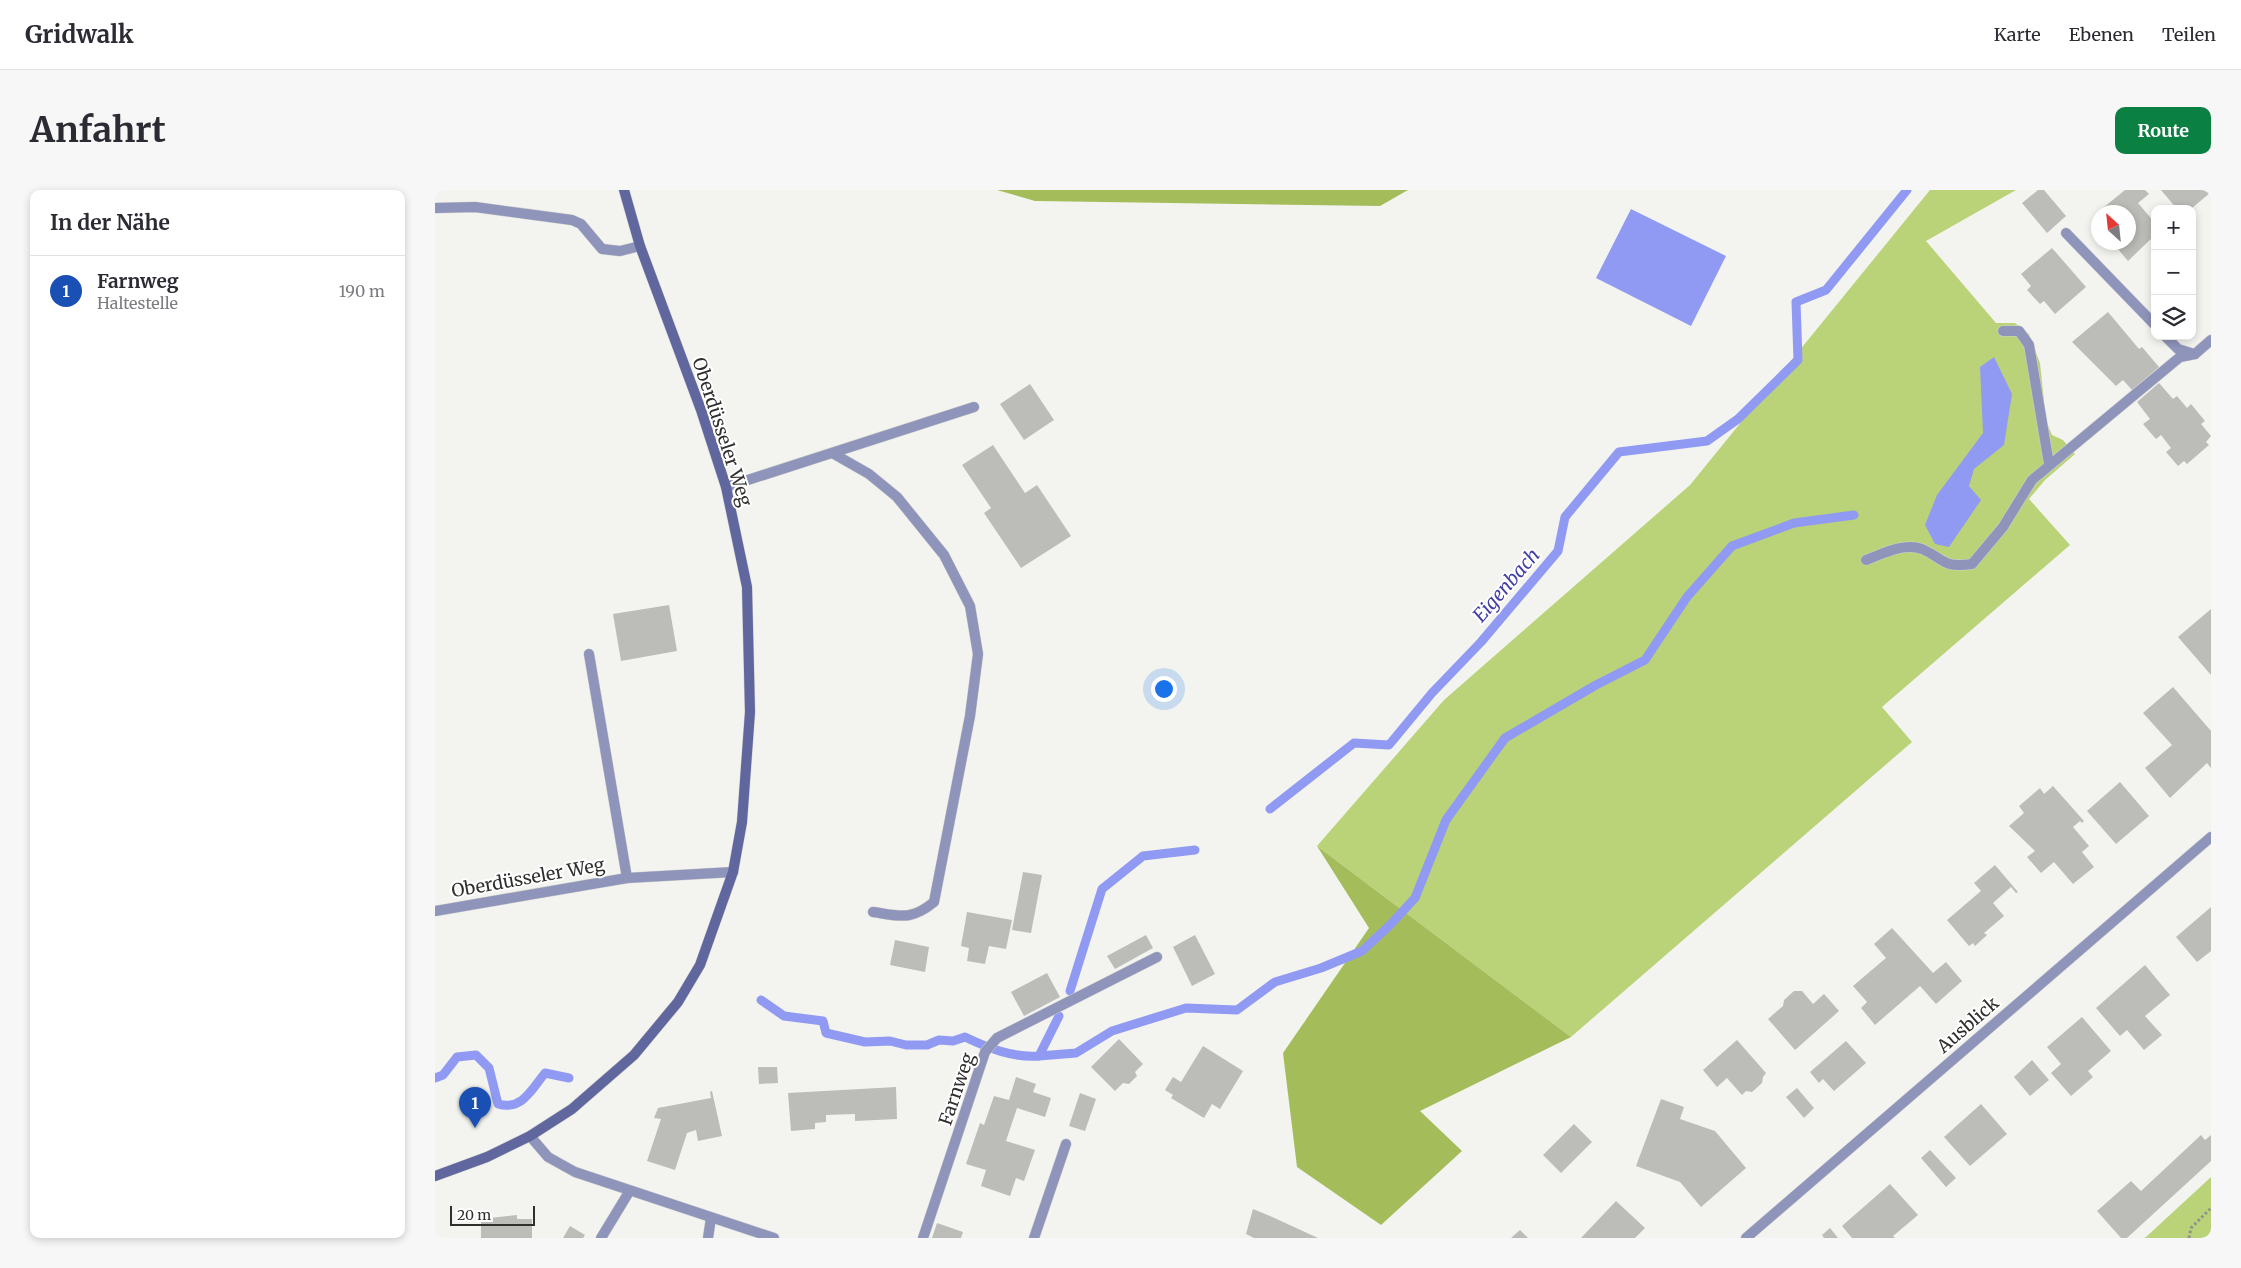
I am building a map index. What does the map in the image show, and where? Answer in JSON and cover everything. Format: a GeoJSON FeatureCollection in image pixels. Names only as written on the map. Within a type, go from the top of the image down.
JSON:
{"type":"FeatureCollection","features":[{"type":"Feature","properties":{"kind":"street","name":"Oberdüsseler Weg"},"geometry":{"type":"LineString","coordinates":[[435,1176],[487,1157],[530,1136],[572,1109],[634,1055],[678,1002],[700,965],[733,872],[742,822],[750,712],[747,587],[726,487],[701,410],[640,246],[624,190]]}},
{"type":"Feature","properties":{"kind":"street"},"geometry":{"type":"LineString","coordinates":[[435,208],[475,207],[572,220],[581,224],[602,249],[620,252],[640,246]]}},
{"type":"Feature","properties":{"kind":"street"},"geometry":{"type":"LineString","coordinates":[[2066,233],[2151,321]]}},
{"type":"Feature","properties":{"kind":"street"},"geometry":{"type":"LineString","coordinates":[[2003,330],[2019,331],[2029,345],[2049,464]]}},
{"type":"Feature","properties":{"kind":"street"},"geometry":{"type":"LineString","coordinates":[[2169,340],[2177,349],[2195,354]]}},
{"type":"Feature","properties":{"kind":"street"},"geometry":{"type":"LineString","coordinates":[[1866,560],[1895,548],[1921,549],[1942,562],[1958,566],[1972,564],[2003,527],[2032,480],[2049,464],[2180,357],[2195,354],[2211,340]]}},
{"type":"Feature","properties":{"kind":"street"},"geometry":{"type":"LineString","coordinates":[[726,487],[834,454],[974,407]]}},
{"type":"Feature","properties":{"kind":"street"},"geometry":{"type":"LineString","coordinates":[[834,454],[869,474],[897,497],[944,554],[970,606],[978,654],[970,716],[934,902],[923,911],[908,917],[873,912]]}},
{"type":"Feature","properties":{"kind":"street","name":"Oberdüsseler Weg"},"geometry":{"type":"LineString","coordinates":[[589,654],[627,878]]}},
{"type":"Feature","properties":{"kind":"street","name":"Ausblick"},"geometry":{"type":"LineString","coordinates":[[1746,1238],[2211,837]]}},
{"type":"Feature","properties":{"kind":"street","name":"Oberdüsseler Weg"},"geometry":{"type":"LineString","coordinates":[[435,911],[627,878],[733,872]]}},
{"type":"Feature","properties":{"kind":"street","name":"Farnweg"},"geometry":{"type":"LineString","coordinates":[[923,1238],[985,1052],[997,1038],[1157,957]]}},
{"type":"Feature","properties":{"kind":"street"},"geometry":{"type":"LineString","coordinates":[[530,1136],[548,1157],[575,1172],[629,1192],[774,1238]]}},
{"type":"Feature","properties":{"kind":"street"},"geometry":{"type":"LineString","coordinates":[[1034,1238],[1066,1144]]}},
{"type":"Feature","properties":{"kind":"street"},"geometry":{"type":"LineString","coordinates":[[601,1238],[629,1192]]}},
{"type":"Feature","properties":{"kind":"street"},"geometry":{"type":"LineString","coordinates":[[708,1238],[711,1218]]}},
{"type":"Feature","properties":{"kind":"path"},"geometry":{"type":"LineString","coordinates":[[2189,1238],[2191,1228],[2211,1208]]}},
{"type":"Feature","properties":{"kind":"green space"},"geometry":{"type":"Polygon","coordinates":[[[997,190],[1408,190],[1380,206],[1035,201],[997,190]]]}},
{"type":"Feature","properties":{"kind":"green space"},"geometry":{"type":"Polygon","coordinates":[[[1930,190],[2016,190],[1926,241],[1996,323],[2015,323],[2029,334],[2040,363],[2046,421],[2052,435],[2063,440],[2075,454],[2045,480],[2029,499],[2070,545],[1882,707],[1912,742],[1571,1037],[1317,846],[1444,700],[1690,485],[1930,190]]]}},
{"type":"Feature","properties":{"kind":"green space"},"geometry":{"type":"Polygon","coordinates":[[[1317,846],[1571,1037],[1420,1111],[1462,1151],[1381,1225],[1297,1167],[1283,1053],[1369,928],[1317,846]]]}},
{"type":"Feature","properties":{"kind":"green space"},"geometry":{"type":"Polygon","coordinates":[[[2211,1177],[2211,1238],[2144,1238],[2146,1237],[2211,1177]]]}},
{"type":"Feature","properties":{"kind":"water"},"geometry":{"type":"Polygon","coordinates":[[[1631,209],[1726,256],[1691,326],[1596,278],[1631,209]]]}},
{"type":"Feature","properties":{"kind":"water"},"geometry":{"type":"Polygon","coordinates":[[[1994,357],[2012,394],[2004,445],[1974,469],[1969,486],[1981,500],[1949,547],[1935,544],[1925,525],[1937,495],[1983,433],[1980,367],[1994,357]]]}},
{"type":"Feature","properties":{"kind":"building"},"geometry":{"type":"Polygon","coordinates":[[[2038,190],[2044,190],[2066,216],[2047,233],[2022,203],[2038,190]]]}},
{"type":"Feature","properties":{"kind":"building"},"geometry":{"type":"Polygon","coordinates":[[[2125,190],[2145,190],[2149,194],[2138,203],[2151,218],[2151,239],[2128,261],[2119,250],[2136,250],[2136,205],[2107,205],[2125,190]]]}},
{"type":"Feature","properties":{"kind":"building"},"geometry":{"type":"Polygon","coordinates":[[[2161,190],[2211,190],[2196,205],[2174,205],[2161,190]]]}},
{"type":"Feature","properties":{"kind":"building"},"geometry":{"type":"Polygon","coordinates":[[[2052,248],[2086,287],[2055,314],[2044,301],[2040,304],[2027,290],[2031,286],[2021,274],[2052,248]]]}},
{"type":"Feature","properties":{"kind":"building"},"geometry":{"type":"Polygon","coordinates":[[[2108,312],[2139,349],[2142,347],[2159,367],[2132,390],[2123,380],[2116,386],[2072,342],[2108,312]]]}},
{"type":"Feature","properties":{"kind":"building"},"geometry":{"type":"Polygon","coordinates":[[[2159,383],[2173,399],[2177,396],[2187,408],[2191,404],[2205,421],[2201,424],[2211,436],[2206,442],[2209,445],[2187,464],[2184,461],[2178,466],[2166,452],[2171,448],[2161,435],[2156,439],[2143,424],[2150,419],[2137,402],[2159,383]]]}},
{"type":"Feature","properties":{"kind":"building"},"geometry":{"type":"Polygon","coordinates":[[[1030,384],[1054,420],[1024,440],[1000,404],[1030,384]]]}},
{"type":"Feature","properties":{"kind":"building"},"geometry":{"type":"Polygon","coordinates":[[[993,445],[1025,493],[1037,485],[1071,536],[1021,568],[984,513],[991,508],[962,465],[993,445]]]}},
{"type":"Feature","properties":{"kind":"building"},"geometry":{"type":"Polygon","coordinates":[[[669,605],[677,651],[621,661],[613,614],[669,605]]]}},
{"type":"Feature","properties":{"kind":"building"},"geometry":{"type":"Polygon","coordinates":[[[2211,609],[2211,675],[2178,637],[2211,609]]]}},
{"type":"Feature","properties":{"kind":"building"},"geometry":{"type":"Polygon","coordinates":[[[2173,687],[2211,731],[2211,768],[2207,763],[2170,798],[2145,768],[2172,745],[2143,713],[2173,687]]]}},
{"type":"Feature","properties":{"kind":"building"},"geometry":{"type":"Polygon","coordinates":[[[2120,782],[2149,816],[2116,844],[2087,811],[2120,782]]]}},
{"type":"Feature","properties":{"kind":"building"},"geometry":{"type":"Polygon","coordinates":[[[2053,786],[2084,821],[2082,823],[2080,821],[2073,827],[2089,846],[2082,852],[2094,867],[2073,884],[2054,862],[2041,873],[2027,857],[2035,851],[2009,826],[2024,813],[2019,806],[2040,788],[2044,794],[2053,786]]]}},
{"type":"Feature","properties":{"kind":"building"},"geometry":{"type":"Polygon","coordinates":[[[1995,865],[2018,892],[2016,893],[2011,887],[1993,903],[2004,916],[1984,933],[1987,935],[1975,946],[1973,943],[1969,946],[1947,920],[1981,891],[1974,883],[1995,865]]]}},
{"type":"Feature","properties":{"kind":"building"},"geometry":{"type":"Polygon","coordinates":[[[1023,872],[1042,875],[1031,933],[1012,930],[1023,872]]]}},
{"type":"Feature","properties":{"kind":"building"},"geometry":{"type":"Polygon","coordinates":[[[2211,907],[2211,951],[2197,962],[2176,937],[2211,907]]]}},
{"type":"Feature","properties":{"kind":"building"},"geometry":{"type":"Polygon","coordinates":[[[967,912],[1012,920],[1006,949],[989,946],[985,964],[967,961],[969,948],[961,946],[967,912]]]}},
{"type":"Feature","properties":{"kind":"building"},"geometry":{"type":"Polygon","coordinates":[[[1892,928],[1933,973],[1946,962],[1962,981],[1936,1004],[1920,986],[1875,1025],[1861,1008],[1867,1002],[1853,986],[1886,958],[1874,944],[1892,928]]]}},
{"type":"Feature","properties":{"kind":"building"},"geometry":{"type":"Polygon","coordinates":[[[1146,935],[1153,948],[1115,969],[1107,956],[1146,935]]]}},
{"type":"Feature","properties":{"kind":"building"},"geometry":{"type":"Polygon","coordinates":[[[1195,935],[1215,974],[1192,986],[1173,947],[1195,935]]]}},
{"type":"Feature","properties":{"kind":"building"},"geometry":{"type":"Polygon","coordinates":[[[895,940],[929,947],[925,972],[890,965],[895,940]]]}},
{"type":"Feature","properties":{"kind":"building"},"geometry":{"type":"Polygon","coordinates":[[[2145,965],[2170,995],[2145,1016],[2162,1035],[2144,1050],[2127,1030],[2120,1036],[2096,1008],[2145,965]]]}},
{"type":"Feature","properties":{"kind":"building"},"geometry":{"type":"Polygon","coordinates":[[[1047,973],[1060,997],[1024,1016],[1011,992],[1047,973]]]}},
{"type":"Feature","properties":{"kind":"building"},"geometry":{"type":"Polygon","coordinates":[[[1794,991],[1802,991],[1813,1004],[1824,994],[1839,1011],[1795,1050],[1768,1019],[1783,1006],[1784,1000],[1794,991]]]}},
{"type":"Feature","properties":{"kind":"building"},"geometry":{"type":"Polygon","coordinates":[[[2082,1017],[2111,1051],[2088,1071],[2093,1077],[2071,1096],[2051,1073],[2061,1064],[2047,1047],[2082,1017]]]}},
{"type":"Feature","properties":{"kind":"building"},"geometry":{"type":"Polygon","coordinates":[[[1119,1039],[1143,1064],[1135,1072],[1137,1076],[1129,1084],[1123,1083],[1115,1091],[1091,1067],[1119,1039]]]}},
{"type":"Feature","properties":{"kind":"building"},"geometry":{"type":"Polygon","coordinates":[[[1737,1040],[1766,1073],[1762,1083],[1752,1092],[1746,1091],[1742,1095],[1727,1078],[1717,1087],[1703,1070],[1737,1040]]]}},
{"type":"Feature","properties":{"kind":"building"},"geometry":{"type":"Polygon","coordinates":[[[1846,1041],[1866,1063],[1834,1091],[1823,1079],[1819,1083],[1810,1072],[1846,1041]]]}},
{"type":"Feature","properties":{"kind":"building"},"geometry":{"type":"Polygon","coordinates":[[[1203,1046],[1243,1071],[1220,1109],[1212,1104],[1204,1118],[1171,1098],[1173,1095],[1165,1090],[1173,1077],[1181,1082],[1203,1046]]]}},
{"type":"Feature","properties":{"kind":"building"},"geometry":{"type":"Polygon","coordinates":[[[2032,1060],[2049,1080],[2030,1096],[2014,1077],[2032,1060]]]}},
{"type":"Feature","properties":{"kind":"building"},"geometry":{"type":"Polygon","coordinates":[[[758,1067],[777,1067],[778,1083],[759,1084],[758,1067]]]}},
{"type":"Feature","properties":{"kind":"building"},"geometry":{"type":"Polygon","coordinates":[[[1016,1077],[1036,1084],[1033,1092],[1051,1098],[1045,1117],[1017,1108],[1006,1141],[1035,1150],[1024,1181],[1016,1178],[1010,1196],[981,1186],[986,1170],[966,1164],[980,1123],[984,1125],[994,1096],[1009,1100],[1016,1077]]]}},
{"type":"Feature","properties":{"kind":"building"},"geometry":{"type":"Polygon","coordinates":[[[896,1087],[897,1119],[855,1121],[855,1114],[826,1115],[826,1122],[815,1123],[815,1129],[791,1131],[788,1093],[896,1087]]]}},
{"type":"Feature","properties":{"kind":"building"},"geometry":{"type":"Polygon","coordinates":[[[1797,1088],[1814,1108],[1804,1118],[1786,1097],[1797,1088]]]}},
{"type":"Feature","properties":{"kind":"building"},"geometry":{"type":"Polygon","coordinates":[[[712,1091],[722,1136],[698,1141],[696,1130],[687,1133],[675,1170],[647,1161],[661,1119],[654,1118],[658,1108],[711,1098],[710,1092],[712,1091]]]}},
{"type":"Feature","properties":{"kind":"building"},"geometry":{"type":"Polygon","coordinates":[[[1080,1093],[1096,1099],[1085,1131],[1069,1126],[1080,1093]]]}},
{"type":"Feature","properties":{"kind":"building"},"geometry":{"type":"Polygon","coordinates":[[[1661,1099],[1684,1107],[1680,1119],[1715,1131],[1746,1168],[1701,1207],[1680,1182],[1636,1166],[1661,1099]]]}},
{"type":"Feature","properties":{"kind":"building"},"geometry":{"type":"Polygon","coordinates":[[[1981,1104],[2007,1134],[1970,1166],[1944,1137],[1981,1104]]]}},
{"type":"Feature","properties":{"kind":"building"},"geometry":{"type":"Polygon","coordinates":[[[1574,1124],[1592,1142],[1561,1173],[1543,1155],[1574,1124]]]}},
{"type":"Feature","properties":{"kind":"building"},"geometry":{"type":"Polygon","coordinates":[[[2201,1135],[2205,1140],[2211,1135],[2211,1161],[2127,1238],[2121,1238],[2097,1211],[2131,1181],[2141,1191],[2201,1135]]]}},
{"type":"Feature","properties":{"kind":"building"},"geometry":{"type":"Polygon","coordinates":[[[1930,1150],[1956,1178],[1946,1187],[1921,1158],[1930,1150]]]}},
{"type":"Feature","properties":{"kind":"building"},"geometry":{"type":"Polygon","coordinates":[[[1890,1184],[1918,1215],[1893,1236],[1895,1238],[1852,1238],[1842,1226],[1890,1184]]]}},
{"type":"Feature","properties":{"kind":"building"},"geometry":{"type":"Polygon","coordinates":[[[1616,1201],[1645,1228],[1635,1238],[1581,1238],[1616,1201]]]}},
{"type":"Feature","properties":{"kind":"building"},"geometry":{"type":"Polygon","coordinates":[[[1253,1209],[1318,1238],[1254,1238],[1246,1234],[1253,1209]]]}},
{"type":"Feature","properties":{"kind":"building"},"geometry":{"type":"Polygon","coordinates":[[[517,1215],[517,1219],[532,1219],[532,1238],[481,1238],[481,1219],[517,1215]]]}},
{"type":"Feature","properties":{"kind":"building"},"geometry":{"type":"Polygon","coordinates":[[[937,1223],[963,1232],[961,1238],[932,1238],[937,1223]]]}},
{"type":"Feature","properties":{"kind":"building"},"geometry":{"type":"Polygon","coordinates":[[[570,1226],[585,1235],[583,1238],[563,1238],[570,1226]]]}},
{"type":"Feature","properties":{"kind":"building"},"geometry":{"type":"Polygon","coordinates":[[[1830,1228],[1838,1238],[1824,1238],[1822,1235],[1830,1228]]]}},
{"type":"Feature","properties":{"kind":"building"},"geometry":{"type":"Polygon","coordinates":[[[1520,1230],[1528,1238],[1511,1238],[1520,1230]]]}},
{"type":"Feature","properties":{"kind":"waterway","name":"Eigenbach"},"geometry":{"type":"LineString","coordinates":[[1270,809],[1354,743],[1389,745],[1432,693],[1481,642],[1558,551],[1565,517],[1619,452],[1707,441],[1738,419],[1798,360],[1796,302],[1826,290],[1907,190]]}},
{"type":"Feature","properties":{"kind":"waterway"},"geometry":{"type":"LineString","coordinates":[[1039,1056],[1076,1053],[1112,1031],[1186,1008],[1237,1010],[1275,982],[1321,968],[1362,951],[1415,898],[1446,820],[1505,738],[1596,685],[1645,660],[1687,597],[1732,546],[1794,523],[1854,515]]}},
{"type":"Feature","properties":{"kind":"waterway","name":"Eigenbach"},"geometry":{"type":"LineString","coordinates":[[1070,991],[1102,889],[1143,856],[1195,850]]}},
{"type":"Feature","properties":{"kind":"waterway","name":"Eigenbach"},"geometry":{"type":"LineString","coordinates":[[761,1000],[784,1016],[823,1021],[826,1033],[865,1042],[890,1041],[906,1045],[927,1045],[939,1040],[953,1041],[965,1037],[1001,1051],[1029,1056],[1039,1056],[1059,1016]]}},
{"type":"Feature","properties":{"kind":"waterway","name":"Eigenbach"},"geometry":{"type":"LineString","coordinates":[[435,1078],[443,1075],[457,1057],[476,1055],[489,1068],[498,1104],[506,1105],[514,1104],[526,1097],[545,1073],[569,1078]]}},
{"type":"Feature","properties":{"kind":"place","name":"Farnweg"},"geometry":{"type":"Point","coordinates":[475,1128]}}]}
